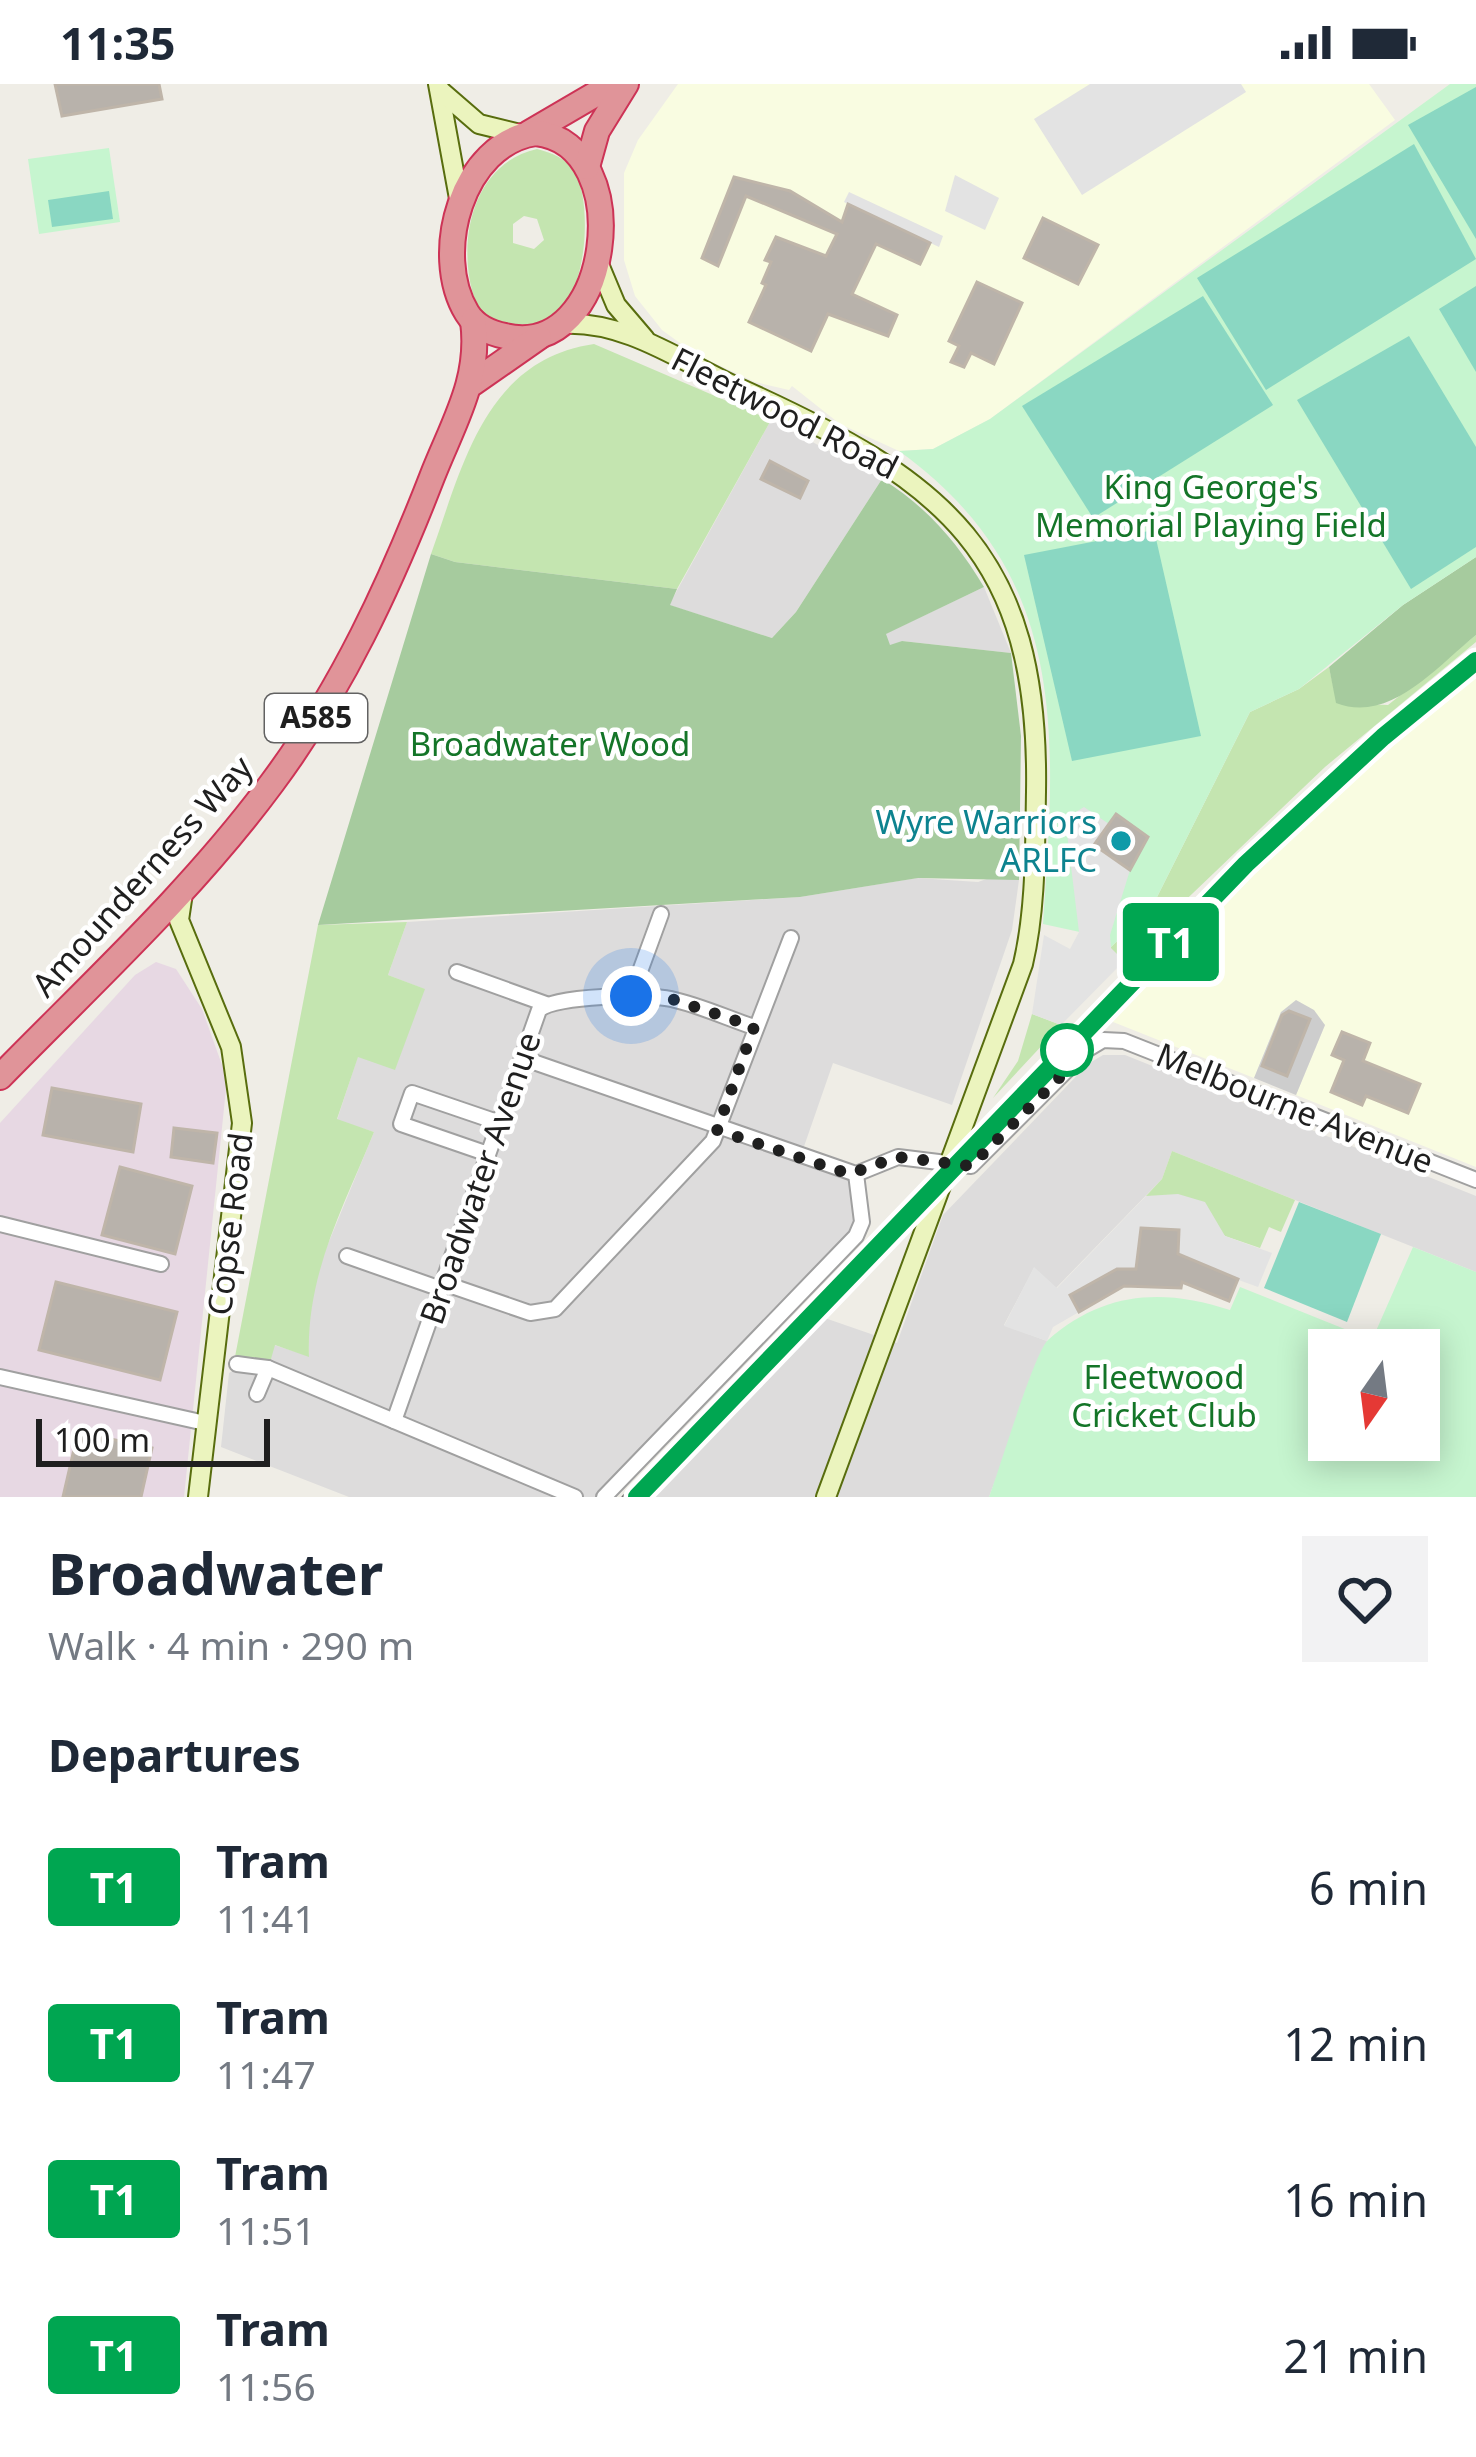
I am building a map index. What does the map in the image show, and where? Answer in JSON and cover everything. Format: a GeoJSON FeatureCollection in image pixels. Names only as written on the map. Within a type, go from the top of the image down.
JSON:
{"type":"FeatureCollection","features":[{"type":"Feature","properties":{"kind":"highway","name":"A585"},"geometry":{"type":"LineString","coordinates":[[473,321],[460,299],[456,275],[460,204],[487,157],[614,84]]}},
{"type":"Feature","properties":{"kind":"highway"},"geometry":{"type":"LineString","coordinates":[[587,166],[597,130],[626,84]]}},
{"type":"Feature","properties":{"kind":"highway"},"geometry":{"type":"LineString","coordinates":[[473,383],[550,330],[587,290],[597,257],[596,191],[587,166],[563,141],[525,134]]}},
{"type":"Feature","properties":{"kind":"highway"},"geometry":{"type":"LineString","coordinates":[[473,321],[505,336],[550,330]]}},
{"type":"Feature","properties":{"kind":"highway","name":"Amounderness Way"},"geometry":{"type":"LineString","coordinates":[[0,1078],[183,890],[274,781],[347,666],[473,383],[473,321]]}},
{"type":"Feature","properties":{"kind":"street"},"geometry":{"type":"LineString","coordinates":[[440,88],[479,124],[525,134]]}},
{"type":"Feature","properties":{"kind":"street"},"geometry":{"type":"LineString","coordinates":[[440,88],[460,204]]}},
{"type":"Feature","properties":{"kind":"street","name":"Fleetwood Road"},"geometry":{"type":"LineString","coordinates":[[597,257],[616,305],[647,341]]}},
{"type":"Feature","properties":{"kind":"street","name":"Fleetwood Road"},"geometry":{"type":"LineString","coordinates":[[550,330],[595,325],[647,341],[913,479],[972,542],[1019,629],[1034,700],[1036,752],[1027,950],[826,1497]]}},
{"type":"Feature","properties":{"kind":"street","name":"Copse Road"},"geometry":{"type":"LineString","coordinates":[[183,890],[179,920],[231,1047],[243,1153],[198,1497]]}},
{"type":"Feature","properties":{"kind":"street"},"geometry":{"type":"LineString","coordinates":[[631,996],[661,914]]}},
{"type":"Feature","properties":{"kind":"street"},"geometry":{"type":"LineString","coordinates":[[347,1256],[530,1313],[549,1312],[709,1147],[791,938]]}},
{"type":"Feature","properties":{"kind":"street"},"geometry":{"type":"LineString","coordinates":[[457,971],[546,1004]]}},
{"type":"Feature","properties":{"kind":"street","name":"Broadwater Avenue"},"geometry":{"type":"LineString","coordinates":[[394,1420],[522,1058],[546,1004],[631,996],[669,998],[754,1027]]}},
{"type":"Feature","properties":{"kind":"street","name":"Melbourne Avenue"},"geometry":{"type":"LineString","coordinates":[[946,1166],[971,1166],[1088,1049],[1113,1040],[1476,1180]]}},
{"type":"Feature","properties":{"kind":"street"},"geometry":{"type":"LineString","coordinates":[[522,1058],[717,1130],[856,1174],[898,1157],[946,1166]]}},
{"type":"Feature","properties":{"kind":"street"},"geometry":{"type":"LineString","coordinates":[[488,1154],[401,1124],[412,1093],[500,1123]]}},
{"type":"Feature","properties":{"kind":"street"},"geometry":{"type":"LineString","coordinates":[[604,1497],[861,1229],[856,1174]]}},
{"type":"Feature","properties":{"kind":"street"},"geometry":{"type":"LineString","coordinates":[[0,1224],[161,1264]]}},
{"type":"Feature","properties":{"kind":"street"},"geometry":{"type":"LineString","coordinates":[[237,1364],[268,1368],[575,1497]]}},
{"type":"Feature","properties":{"kind":"street"},"geometry":{"type":"LineString","coordinates":[[257,1394],[268,1368]]}},
{"type":"Feature","properties":{"kind":"street"},"geometry":{"type":"LineString","coordinates":[[0,1377],[205,1424]]}},
{"type":"Feature","properties":{"kind":"shaded area"},"geometry":{"type":"Polygon","coordinates":[[[678,84],[1369,84],[1395,120],[990,419],[933,449],[899,451],[840,424],[792,386],[789,390],[755,382],[695,354],[662,330],[635,296],[624,260],[624,173],[638,140],[678,84]]]}},
{"type":"Feature","properties":{"kind":"shaded area"},"geometry":{"type":"Polygon","coordinates":[[[1090,84],[1241,84],[1246,92],[1082,195],[1034,119],[1090,84]]]}},
{"type":"Feature","properties":{"kind":"shaded area"},"geometry":{"type":"Polygon","coordinates":[[[955,175],[999,198],[985,230],[945,211],[955,175]]]}},
{"type":"Feature","properties":{"kind":"shaded area"},"geometry":{"type":"Polygon","coordinates":[[[849,192],[943,236],[939,247],[844,202],[849,192]]]}},
{"type":"Feature","properties":{"kind":"shaded area"},"geometry":{"type":"Polygon","coordinates":[[[771,420],[882,479],[796,612],[772,638],[669,605],[771,420]]]}},
{"type":"Feature","properties":{"kind":"shaded area"},"geometry":{"type":"Polygon","coordinates":[[[984,587],[1011,653],[902,641],[890,646],[885,634],[984,587]]]}},
{"type":"Feature","properties":{"kind":"shaded area"},"geometry":{"type":"Polygon","coordinates":[[[1476,670],[1476,1167],[1296,1095],[1325,1025],[1281,1012],[1254,1078],[1108,1020],[1297,824],[1476,670]]]}},
{"type":"Feature","properties":{"kind":"shaded area"},"geometry":{"type":"Polygon","coordinates":[[[1084,807],[1109,824],[1095,845],[1130,870],[1110,935],[1111,948],[1124,961],[1061,1025],[1032,1014],[1044,935],[1070,949],[1079,932],[1067,833],[1071,815],[1084,807]]]}},
{"type":"Feature","properties":{"kind":"shaded area"},"geometry":{"type":"Polygon","coordinates":[[[995,876],[1019,880],[1012,930],[952,1105],[833,1063],[800,1158],[849,1174],[862,1222],[604,1497],[349,1497],[221,1447],[229,1373],[274,1345],[309,1356],[308,1315],[321,1261],[374,1132],[337,1120],[358,1056],[395,1069],[424,989],[388,975],[407,922],[800,897],[917,878],[978,882],[995,876]]]}},
{"type":"Feature","properties":{"kind":"shaded area"},"geometry":{"type":"Polygon","coordinates":[[[156,962],[176,969],[202,1009],[227,1079],[184,1497],[0,1497],[0,1123],[135,975],[156,962]]]}},
{"type":"Feature","properties":{"kind":"shaded area"},"geometry":{"type":"Polygon","coordinates":[[[1296,1000],[1314,1010],[1325,1025],[1296,1095],[1254,1078],[1281,1012],[1296,1000]]]}},
{"type":"Feature","properties":{"kind":"shaded area"},"geometry":{"type":"Polygon","coordinates":[[[1103,1055],[1125,1055],[1476,1196],[1476,1272],[1172,1151],[1162,1179],[1056,1288],[1034,1268],[1004,1325],[1047,1341],[989,1497],[645,1497],[819,1316],[897,1343],[943,1215],[1088,1064],[1103,1055]]]}},
{"type":"Feature","properties":{"kind":"shaded area"},"geometry":{"type":"Polygon","coordinates":[[[1178,1194],[1205,1202],[1225,1236],[1272,1253],[1258,1287],[1178,1258],[1178,1230],[1141,1228],[1136,1269],[1117,1269],[1070,1295],[1079,1312],[1053,1327],[1047,1341],[1004,1326],[1034,1267],[1057,1288],[1146,1196],[1178,1194]]]}},
{"type":"Feature","properties":{"kind":"green space","name":"King George's Memorial Playing Field"},"geometry":{"type":"Polygon","coordinates":[[[1450,84],[1476,84],[1476,557],[1403,605],[1299,689],[1250,712],[1152,907],[1110,948],[1089,934],[1043,924],[1048,724],[1040,663],[1023,605],[995,550],[955,499],[899,451],[933,449],[990,419],[1450,84]]]}},
{"type":"Feature","properties":{"kind":"green space"},"geometry":{"type":"Polygon","coordinates":[[[1476,87],[1476,239],[1408,125],[1476,87]]]}},
{"type":"Feature","properties":{"kind":"green space"},"geometry":{"type":"Polygon","coordinates":[[[1414,144],[1476,259],[1266,390],[1197,278],[1414,144]]]}},
{"type":"Feature","properties":{"kind":"green space"},"geometry":{"type":"Polygon","coordinates":[[[109,148],[120,222],[39,234],[28,159],[109,148]]]}},
{"type":"Feature","properties":{"kind":"green space"},"geometry":{"type":"Polygon","coordinates":[[[537,149],[563,160],[575,172],[584,208],[582,256],[569,299],[557,314],[535,324],[506,324],[488,316],[475,301],[469,272],[467,250],[475,206],[498,170],[537,149]],[[524,216],[513,224],[513,243],[534,249],[544,240],[537,219],[524,216]]]}},
{"type":"Feature","properties":{"kind":"green space"},"geometry":{"type":"Polygon","coordinates":[[[109,191],[113,219],[52,227],[48,200],[109,191]]]}},
{"type":"Feature","properties":{"kind":"green space"},"geometry":{"type":"Polygon","coordinates":[[[1476,286],[1476,372],[1439,309],[1476,286]]]}},
{"type":"Feature","properties":{"kind":"green space"},"geometry":{"type":"Polygon","coordinates":[[[1203,296],[1273,405],[1093,518],[1022,406],[1203,296]]]}},
{"type":"Feature","properties":{"kind":"green space"},"geometry":{"type":"Polygon","coordinates":[[[1409,336],[1476,447],[1476,547],[1411,589],[1297,400],[1409,336]]]}},
{"type":"Feature","properties":{"kind":"green space"},"geometry":{"type":"Polygon","coordinates":[[[594,344],[771,420],[677,589],[455,562],[431,554],[468,453],[503,394],[527,371],[557,354],[594,344]]]}},
{"type":"Feature","properties":{"kind":"green space","name":"Broadwater Wood"},"geometry":{"type":"Polygon","coordinates":[[[882,479],[940,527],[984,587],[886,634],[890,645],[902,641],[1011,653],[1021,736],[1019,880],[918,878],[800,897],[318,925],[431,554],[455,562],[677,589],[670,605],[772,638],[796,612],[882,479]]]}},
{"type":"Feature","properties":{"kind":"green space"},"geometry":{"type":"Polygon","coordinates":[[[1154,530],[1201,736],[1072,761],[1024,555],[1154,530]]]}},
{"type":"Feature","properties":{"kind":"green space"},"geometry":{"type":"Polygon","coordinates":[[[1476,557],[1476,635],[1393,699],[1375,706],[1336,703],[1329,667],[1403,605],[1476,557]]]}},
{"type":"Feature","properties":{"kind":"green space"},"geometry":{"type":"Polygon","coordinates":[[[1476,635],[1476,642],[1325,767],[1170,915],[1162,908],[1137,934],[1143,941],[1124,961],[1110,948],[1152,907],[1250,712],[1299,689],[1329,667],[1337,703],[1388,705],[1476,635]]]}},
{"type":"Feature","properties":{"kind":"green space"},"geometry":{"type":"Polygon","coordinates":[[[407,922],[388,975],[425,989],[395,1070],[358,1057],[337,1119],[374,1132],[320,1269],[309,1357],[275,1345],[269,1366],[234,1362],[318,925],[407,922]]]}},
{"type":"Feature","properties":{"kind":"green space"},"geometry":{"type":"Polygon","coordinates":[[[1032,1014],[1061,1025],[993,1098],[1018,1061],[1032,1014]]]}},
{"type":"Feature","properties":{"kind":"green space"},"geometry":{"type":"Polygon","coordinates":[[[1172,1151],[1295,1200],[1281,1232],[1269,1227],[1260,1248],[1225,1236],[1211,1220],[1146,1196],[1162,1179],[1172,1151]]]}},
{"type":"Feature","properties":{"kind":"green space"},"geometry":{"type":"Polygon","coordinates":[[[1299,1202],[1381,1234],[1347,1322],[1264,1288],[1299,1202]]]}},
{"type":"Feature","properties":{"kind":"green space","name":"Fleetwood Cricket Club"},"geometry":{"type":"Polygon","coordinates":[[[1413,1247],[1476,1272],[1476,1497],[989,1497],[1048,1340],[1090,1312],[1135,1298],[1181,1299],[1230,1310],[1240,1287],[1345,1329],[1308,1329],[1308,1461],[1440,1461],[1440,1329],[1377,1329],[1413,1247]]]}},
{"type":"Feature","properties":{"kind":"building"},"geometry":{"type":"Polygon","coordinates":[[[55,84],[159,84],[162,99],[62,116],[55,84]]]}},
{"type":"Feature","properties":{"kind":"building"},"geometry":{"type":"Polygon","coordinates":[[[734,177],[790,191],[842,222],[848,204],[930,243],[920,264],[876,244],[852,294],[897,315],[888,336],[828,314],[811,351],[749,322],[766,285],[762,283],[771,262],[765,260],[776,237],[826,256],[837,234],[746,196],[718,266],[702,258],[734,177]]]}},
{"type":"Feature","properties":{"kind":"building"},"geometry":{"type":"Polygon","coordinates":[[[1043,218],[1098,245],[1078,284],[1024,258],[1043,218]]]}},
{"type":"Feature","properties":{"kind":"building"},"geometry":{"type":"Polygon","coordinates":[[[977,282],[1022,303],[994,364],[971,353],[964,367],[951,362],[959,346],[949,341],[977,282]]]}},
{"type":"Feature","properties":{"kind":"building"},"geometry":{"type":"Polygon","coordinates":[[[770,461],[808,481],[800,498],[761,479],[770,461]]]}},
{"type":"Feature","properties":{"kind":"building","name":"Wyre Warriors ARLFC"},"geometry":{"type":"Polygon","coordinates":[[[1116,814],[1148,837],[1130,870],[1094,845],[1116,814]]]}},
{"type":"Feature","properties":{"kind":"building"},"geometry":{"type":"Polygon","coordinates":[[[1162,908],[1172,917],[1146,943],[1137,935],[1162,908]]]}},
{"type":"Feature","properties":{"kind":"building"},"geometry":{"type":"Polygon","coordinates":[[[1289,1011],[1310,1019],[1287,1076],[1262,1066],[1282,1015],[1289,1011]]]}},
{"type":"Feature","properties":{"kind":"building"},"geometry":{"type":"Polygon","coordinates":[[[1342,1032],[1370,1043],[1363,1061],[1420,1084],[1408,1113],[1366,1096],[1362,1105],[1331,1092],[1344,1060],[1332,1055],[1342,1032]]]}},
{"type":"Feature","properties":{"kind":"building"},"geometry":{"type":"Polygon","coordinates":[[[52,1088],[141,1104],[133,1152],[43,1135],[52,1088]]]}},
{"type":"Feature","properties":{"kind":"building"},"geometry":{"type":"Polygon","coordinates":[[[174,1128],[217,1133],[213,1163],[171,1157],[174,1128]]]}},
{"type":"Feature","properties":{"kind":"building"},"geometry":{"type":"Polygon","coordinates":[[[120,1167],[192,1186],[175,1254],[102,1235],[120,1167]]]}},
{"type":"Feature","properties":{"kind":"building"},"geometry":{"type":"Polygon","coordinates":[[[1141,1228],[1179,1230],[1178,1254],[1238,1279],[1229,1301],[1182,1282],[1181,1288],[1124,1286],[1079,1312],[1070,1295],[1117,1269],[1136,1269],[1141,1228]]]}},
{"type":"Feature","properties":{"kind":"building"},"geometry":{"type":"Polygon","coordinates":[[[56,1282],[177,1312],[160,1380],[39,1350],[56,1282]]]}},
{"type":"Feature","properties":{"kind":"building"},"geometry":{"type":"Polygon","coordinates":[[[78,1432],[152,1448],[141,1497],[63,1497],[78,1432]]]}},
{"type":"Feature","properties":{"kind":"tram line"},"geometry":{"type":"LineString","coordinates":[[623,1497],[1268,829],[1476,650]]}},
{"type":"Feature","properties":{"kind":"tram line","name":"T1"},"geometry":{"type":"LineString","coordinates":[[637,1497],[1246,864],[1383,737],[1476,661]]}},
{"type":"Feature","properties":{"kind":"tram line"},"geometry":{"type":"LineString","coordinates":[[1124,961],[1143,941],[1137,935],[1162,908],[1170,915],[1186,899]]}},
{"type":"Feature","properties":{"kind":"tram line"},"geometry":{"type":"LineString","coordinates":[[1100,1025],[1187,934]]}},
{"type":"Feature","properties":{"kind":"place","name":"Wyre Warriors ARLFC"},"geometry":{"type":"Point","coordinates":[1121,841]}},
{"type":"Feature","properties":{"kind":"route"},"geometry":{"type":"LineString","coordinates":[[631,996],[669,998],[754,1027],[717,1130],[849,1174],[898,1157],[964,1169],[971,1166],[1088,1049],[1067,1050]]}}]}
